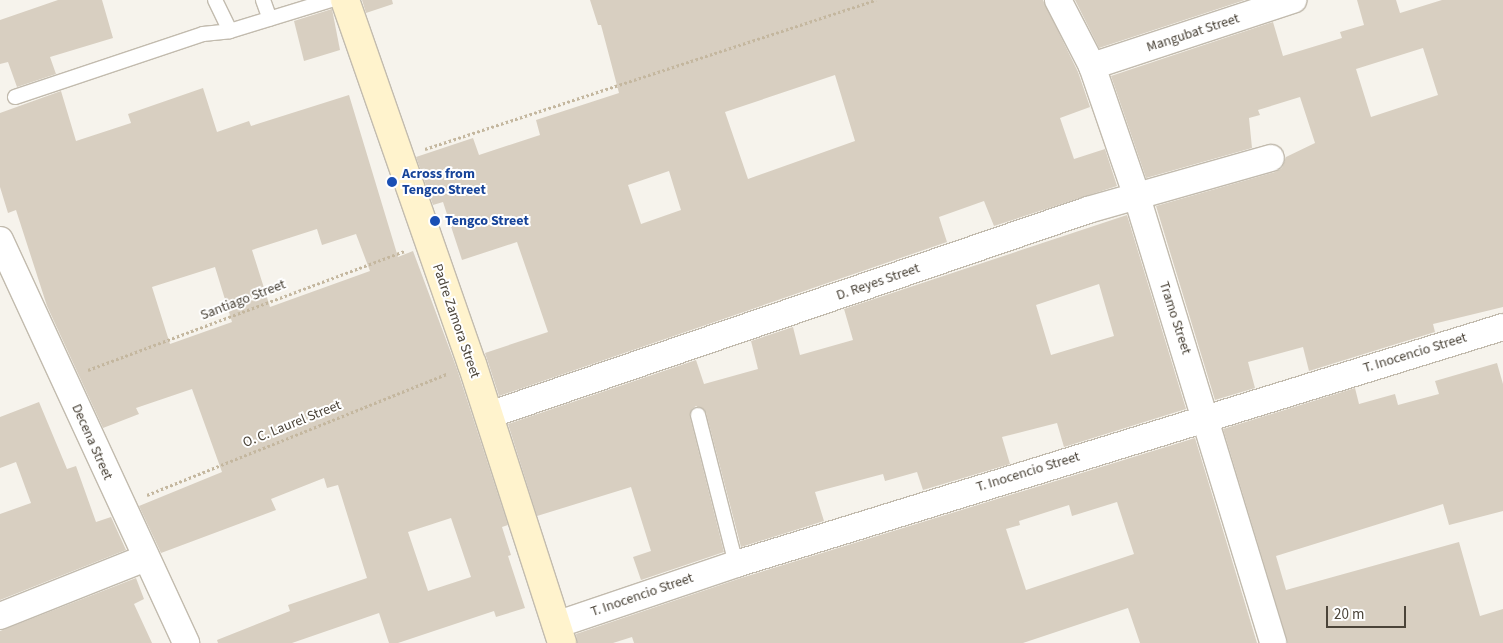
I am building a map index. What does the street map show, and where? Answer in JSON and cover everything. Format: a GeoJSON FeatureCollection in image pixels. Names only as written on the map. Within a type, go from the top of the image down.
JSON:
{"type":"FeatureCollection","features":[{"type":"Feature","properties":{"kind":"street","name":"Padre Zamora Street"},"geometry":{"type":"LineString","coordinates":[[345,0],[398,157],[472,364],[559,634]]}},
{"type":"Feature","properties":{"kind":"street","name":"Tramo Street"},"geometry":{"type":"LineString","coordinates":[[1058,0],[1092,66],[1137,196],[1206,417],[1273,643]]}},
{"type":"Feature","properties":{"kind":"street","name":"Mangubat Street"},"geometry":{"type":"LineString","coordinates":[[1092,66],[1293,0]]}},
{"type":"Feature","properties":{"kind":"street","name":"D. Reyes Street"},"geometry":{"type":"LineString","coordinates":[[488,415],[1088,210],[1271,158]]}},
{"type":"Feature","properties":{"kind":"street","name":"Decena Street"},"geometry":{"type":"LineString","coordinates":[[0,240],[186,643]]}},
{"type":"Feature","properties":{"kind":"street","name":"T. Inocencio Street"},"geometry":{"type":"LineString","coordinates":[[559,634],[736,564],[1206,417],[1503,327]]}},
{"type":"Feature","properties":{"kind":"street"},"geometry":{"type":"LineString","coordinates":[[0,616],[146,558]]}},
{"type":"Feature","properties":{"kind":"lane"},"geometry":{"type":"LineString","coordinates":[[215,0],[230,32]]}},
{"type":"Feature","properties":{"kind":"lane"},"geometry":{"type":"LineString","coordinates":[[263,0],[270,19]]}},
{"type":"Feature","properties":{"kind":"lane"},"geometry":{"type":"LineString","coordinates":[[15,98],[71,76],[203,34],[230,32],[331,0]]}},
{"type":"Feature","properties":{"kind":"lane"},"geometry":{"type":"LineString","coordinates":[[698,415],[736,564]]}},
{"type":"Feature","properties":{"kind":"path"},"geometry":{"type":"LineString","coordinates":[[398,157],[876,0]]}},
{"type":"Feature","properties":{"kind":"path","name":"Santiago Street"},"geometry":{"type":"LineString","coordinates":[[64,379],[429,242]]}},
{"type":"Feature","properties":{"kind":"path","name":"O. C. Laurel Street"},"geometry":{"type":"LineString","coordinates":[[121,505],[472,364]]}},
{"type":"Feature","properties":{"kind":"building"},"geometry":{"type":"Polygon","coordinates":[[[58,0],[102,0],[113,38],[50,57],[56,74],[17,87],[8,62],[0,64],[0,20],[58,0]]]}},
{"type":"Feature","properties":{"kind":"building"},"geometry":{"type":"Polygon","coordinates":[[[362,0],[392,0],[393,4],[366,13],[362,0]]]}},
{"type":"Feature","properties":{"kind":"building"},"geometry":{"type":"Polygon","coordinates":[[[590,0],[1043,0],[1078,72],[1090,107],[1060,118],[1074,159],[1105,149],[1117,186],[994,226],[984,201],[939,217],[947,242],[499,396],[485,353],[548,332],[517,242],[462,260],[443,202],[433,205],[416,157],[473,138],[479,155],[540,135],[536,120],[619,93],[601,25],[598,25],[590,0]],[[835,75],[725,112],[748,179],[855,141],[835,75]],[[669,171],[628,185],[641,224],[681,210],[669,171]]]}},
{"type":"Feature","properties":{"kind":"building"},"geometry":{"type":"Polygon","coordinates":[[[1075,0],[1245,0],[1099,48],[1075,0]]]}},
{"type":"Feature","properties":{"kind":"building"},"geometry":{"type":"Polygon","coordinates":[[[1357,0],[1396,0],[1400,13],[1442,0],[1503,0],[1503,307],[1433,324],[1435,332],[1309,371],[1303,347],[1248,362],[1255,388],[1215,400],[1156,206],[1275,172],[1282,168],[1286,157],[1315,143],[1300,97],[1258,110],[1260,115],[1249,118],[1252,148],[1146,178],[1111,76],[1273,22],[1283,56],[1342,38],[1340,32],[1364,25],[1357,0]],[[1423,48],[1356,69],[1371,117],[1438,95],[1423,48]]]}},
{"type":"Feature","properties":{"kind":"building"},"geometry":{"type":"Polygon","coordinates":[[[332,9],[340,50],[304,61],[294,21],[332,9]]]}},
{"type":"Feature","properties":{"kind":"building"},"geometry":{"type":"Polygon","coordinates":[[[203,88],[217,132],[249,121],[251,126],[349,95],[398,257],[413,251],[457,369],[508,525],[502,527],[511,555],[508,556],[525,608],[496,617],[494,611],[398,643],[389,643],[379,613],[292,643],[218,643],[217,640],[290,611],[288,605],[367,578],[338,485],[327,488],[324,478],[271,499],[276,510],[161,553],[139,506],[222,472],[192,389],[136,408],[139,414],[103,428],[47,306],[16,210],[8,213],[0,187],[0,113],[61,91],[76,141],[131,123],[128,114],[203,88]],[[317,229],[252,250],[270,307],[370,271],[356,234],[322,245],[317,229]],[[215,267],[152,287],[170,344],[232,322],[215,267]],[[451,518],[408,532],[428,591],[471,577],[451,518]]]}},
{"type":"Feature","properties":{"kind":"building"},"geometry":{"type":"Polygon","coordinates":[[[1127,215],[1186,409],[1064,447],[1057,423],[1002,437],[1010,464],[923,490],[917,472],[885,481],[883,474],[815,492],[824,521],[741,547],[706,413],[696,406],[692,409],[690,417],[724,552],[641,580],[633,557],[651,551],[631,487],[537,516],[508,424],[696,360],[704,384],[758,369],[751,341],[793,327],[800,355],[853,340],[844,309],[1127,215]],[[1099,284],[1036,305],[1051,355],[1114,336],[1099,284]]]}},
{"type":"Feature","properties":{"kind":"building"},"geometry":{"type":"Polygon","coordinates":[[[1497,363],[1503,384],[1503,511],[1449,525],[1443,504],[1276,556],[1286,590],[1459,542],[1480,616],[1503,609],[1503,643],[1288,643],[1223,429],[1355,388],[1359,404],[1395,394],[1398,405],[1439,394],[1435,381],[1497,363]]]}},
{"type":"Feature","properties":{"kind":"building"},"geometry":{"type":"Polygon","coordinates":[[[39,402],[67,469],[76,466],[96,522],[111,517],[126,550],[0,600],[0,514],[31,503],[16,462],[0,468],[0,417],[39,402]]]}},
{"type":"Feature","properties":{"kind":"building"},"geometry":{"type":"Polygon","coordinates":[[[1195,438],[1257,643],[1140,643],[1128,608],[1023,643],[634,643],[632,637],[613,643],[577,643],[576,634],[741,578],[1195,438]],[[1117,502],[1072,516],[1069,505],[1019,521],[1020,525],[1006,529],[1026,590],[1134,554],[1117,502]]]}},
{"type":"Feature","properties":{"kind":"building"},"geometry":{"type":"Polygon","coordinates":[[[136,578],[144,599],[134,604],[152,643],[0,643],[0,631],[136,578]]]}},
{"type":"Feature","properties":{"kind":"place","name":"Across from Tengco Street"},"geometry":{"type":"Point","coordinates":[392,182]}},
{"type":"Feature","properties":{"kind":"place","name":"Tengco Street"},"geometry":{"type":"Point","coordinates":[435,221]}}]}
